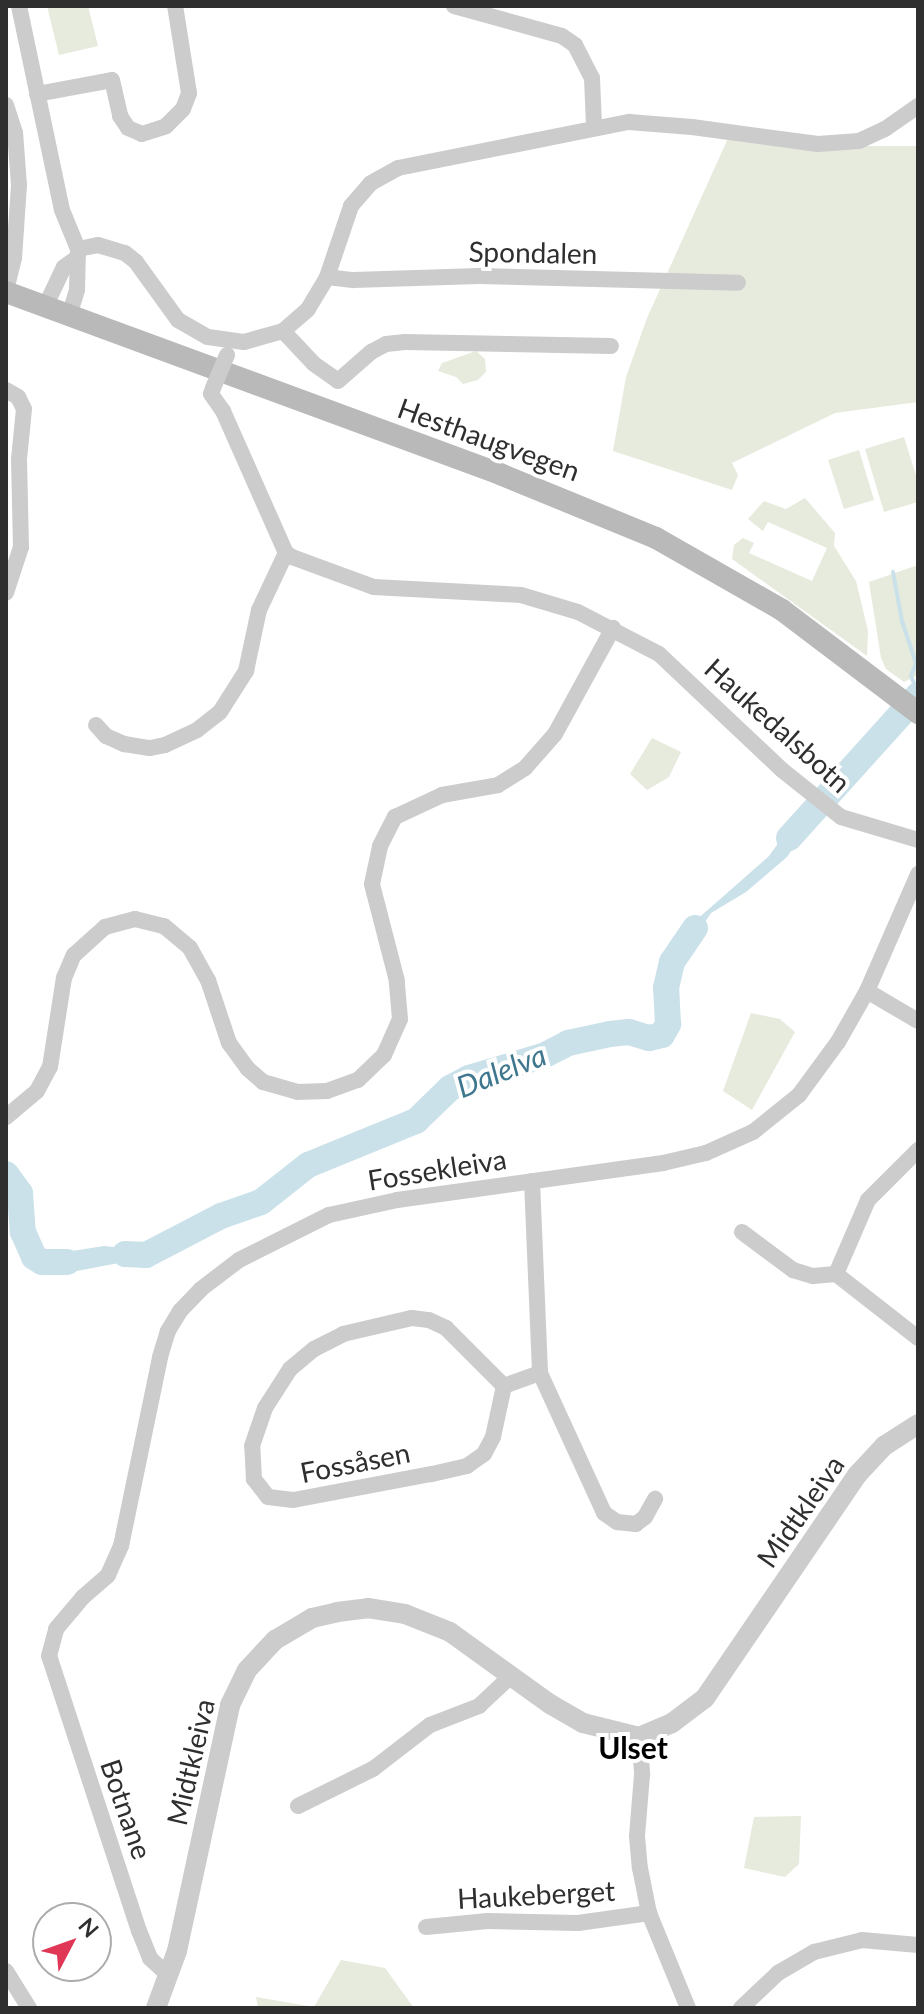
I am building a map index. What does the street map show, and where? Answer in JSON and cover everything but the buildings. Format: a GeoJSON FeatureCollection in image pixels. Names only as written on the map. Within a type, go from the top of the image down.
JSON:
{"type":"FeatureCollection","features":[{"type":"Feature","properties":{"kind":"main road","name":"Hesthaugvegen"},"geometry":{"type":"LineString","coordinates":[[6,292],[615,519],[747,587],[918,713]]}},
{"type":"Feature","properties":{"kind":"street"},"geometry":{"type":"LineString","coordinates":[[37,94],[112,80],[120,116],[128,128],[142,134],[166,126],[183,109],[189,93],[175,6]]}},
{"type":"Feature","properties":{"kind":"street"},"geometry":{"type":"LineString","coordinates":[[454,6],[562,36],[575,45],[592,78],[594,126]]}},
{"type":"Feature","properties":{"kind":"street"},"geometry":{"type":"LineString","coordinates":[[15,9],[62,210],[77,254],[77,290],[69,316]]}},
{"type":"Feature","properties":{"kind":"street"},"geometry":{"type":"LineString","coordinates":[[6,105],[15,132],[19,185],[14,258],[6,292]]}},
{"type":"Feature","properties":{"kind":"street"},"geometry":{"type":"LineString","coordinates":[[45,307],[64,267],[77,254],[98,245],[125,253],[136,262],[178,320],[229,349],[283,331],[308,309],[327,277],[351,206],[361,192],[384,175],[418,163],[594,126],[657,123],[818,144],[859,141],[885,129],[918,106]]}},
{"type":"Feature","properties":{"kind":"street","name":"Spondalen"},"geometry":{"type":"LineString","coordinates":[[327,277],[353,280],[479,276],[738,283]]}},
{"type":"Feature","properties":{"kind":"street"},"geometry":{"type":"LineString","coordinates":[[283,331],[314,364],[338,381],[386,344],[611,346]]}},
{"type":"Feature","properties":{"kind":"street"},"geometry":{"type":"LineString","coordinates":[[96,725],[106,736],[124,744],[150,748],[165,745],[197,730],[220,712],[246,671],[259,610],[286,553],[231,427],[211,394],[229,349]]}},
{"type":"Feature","properties":{"kind":"street"},"geometry":{"type":"LineString","coordinates":[[6,390],[18,397],[24,409],[19,459],[21,547],[6,593]]}},
{"type":"Feature","properties":{"kind":"street","name":"Haukedalsbotn"},"geometry":{"type":"LineString","coordinates":[[286,553],[313,567],[374,587],[521,595],[559,605],[613,628],[679,670],[831,810],[855,824],[918,840]]}},
{"type":"Feature","properties":{"kind":"street"},"geometry":{"type":"LineString","coordinates":[[6,1117],[37,1091],[50,1067],[64,978],[74,955],[105,927],[135,919],[164,926],[190,948],[208,980],[229,1043],[248,1069],[263,1082],[297,1092],[327,1091],[358,1080],[384,1055],[400,1019],[397,981],[372,884],[380,846],[395,817],[442,795],[498,785],[525,768],[555,734],[613,628]]}},
{"type":"Feature","properties":{"kind":"street","name":"Fossekleiva"},"geometry":{"type":"LineString","coordinates":[[62,1619],[108,1575],[114,1564],[127,1524],[163,1342],[180,1311],[201,1289],[262,1246],[329,1215],[397,1200],[687,1158],[723,1147],[753,1132],[784,1109],[813,1080],[867,991],[918,874]]}},
{"type":"Feature","properties":{"kind":"street"},"geometry":{"type":"LineString","coordinates":[[867,991],[918,1021]]}},
{"type":"Feature","properties":{"kind":"street"},"geometry":{"type":"LineString","coordinates":[[836,1274],[868,1200],[918,1150]]}},
{"type":"Feature","properties":{"kind":"street"},"geometry":{"type":"LineString","coordinates":[[532,1181],[540,1373],[604,1513],[617,1522],[636,1524],[645,1517],[655,1499]]}},
{"type":"Feature","properties":{"kind":"street"},"geometry":{"type":"LineString","coordinates":[[742,1232],[793,1270],[813,1276],[836,1274],[918,1338]]}},
{"type":"Feature","properties":{"kind":"street","name":"Fossåsen"},"geometry":{"type":"LineString","coordinates":[[412,1318],[429,1320],[458,1339],[504,1386],[489,1447],[480,1459],[467,1466],[293,1500],[268,1497],[254,1479],[252,1446],[265,1408],[281,1381],[303,1357],[343,1334],[380,1322],[412,1318]]}},
{"type":"Feature","properties":{"kind":"street"},"geometry":{"type":"LineString","coordinates":[[504,1386],[540,1373]]}},
{"type":"Feature","properties":{"kind":"street","name":"Midtkleiva"},"geometry":{"type":"LineString","coordinates":[[169,1976],[230,1705],[247,1670],[275,1640],[323,1615],[349,1609],[385,1609],[433,1622],[583,1723],[639,1737],[672,1723],[705,1698],[857,1475],[884,1446],[918,1424]]}},
{"type":"Feature","properties":{"kind":"street","name":"Botnane"},"geometry":{"type":"LineString","coordinates":[[62,1619],[50,1647],[51,1668],[139,1931],[150,1958],[169,1976]]}},
{"type":"Feature","properties":{"kind":"street"},"geometry":{"type":"LineString","coordinates":[[298,1806],[373,1769],[430,1725],[479,1706],[511,1676]]}},
{"type":"Feature","properties":{"kind":"street","name":"Haukeberget"},"geometry":{"type":"LineString","coordinates":[[639,1737],[642,1764],[637,1836],[649,1913],[688,2008]]}},
{"type":"Feature","properties":{"kind":"street","name":"Haukeberget"},"geometry":{"type":"LineString","coordinates":[[426,1927],[488,1921],[578,1923],[649,1913]]}},
{"type":"Feature","properties":{"kind":"street"},"geometry":{"type":"LineString","coordinates":[[741,2008],[778,1973],[814,1952],[862,1940],[918,1945]]}},
{"type":"Feature","properties":{"kind":"street"},"geometry":{"type":"LineString","coordinates":[[6,1971],[29,2008]]}},
{"type":"Feature","properties":{"kind":"street"},"geometry":{"type":"LineString","coordinates":[[156,2008],[169,1976]]}},
{"type":"Feature","properties":{"kind":"shaded area"},"geometry":{"type":"Polygon","coordinates":[[[47,6],[88,6],[98,46],[59,55],[47,6]]]}},
{"type":"Feature","properties":{"kind":"shaded area"},"geometry":{"type":"Polygon","coordinates":[[[729,136],[799,146],[918,146],[918,402],[835,413],[732,463],[738,475],[732,490],[613,451],[626,377],[647,318],[729,136]]]}},
{"type":"Feature","properties":{"kind":"shaded area"},"geometry":{"type":"Polygon","coordinates":[[[476,351],[485,359],[486,372],[478,380],[463,384],[456,377],[438,371],[442,363],[476,351]]]}},
{"type":"Feature","properties":{"kind":"shaded area"},"geometry":{"type":"Polygon","coordinates":[[[904,437],[918,482],[918,502],[884,512],[865,449],[904,437]]]}},
{"type":"Feature","properties":{"kind":"shaded area"},"geometry":{"type":"Polygon","coordinates":[[[859,450],[874,500],[844,509],[828,460],[859,450]]]}},
{"type":"Feature","properties":{"kind":"shaded area"},"geometry":{"type":"Polygon","coordinates":[[[805,498],[835,533],[834,546],[856,581],[868,631],[867,656],[732,559],[734,545],[743,538],[754,543],[749,553],[812,581],[827,548],[768,522],[763,531],[748,519],[764,501],[786,509],[805,498]]]}},
{"type":"Feature","properties":{"kind":"shaded area"},"geometry":{"type":"Polygon","coordinates":[[[918,565],[918,675],[904,682],[886,669],[881,658],[869,582],[918,565]]]}},
{"type":"Feature","properties":{"kind":"shaded area"},"geometry":{"type":"Polygon","coordinates":[[[652,738],[681,752],[669,777],[647,790],[630,774],[652,738]]]}},
{"type":"Feature","properties":{"kind":"shaded area"},"geometry":{"type":"Polygon","coordinates":[[[751,1013],[780,1019],[795,1032],[752,1110],[723,1091],[751,1013]]]}},
{"type":"Feature","properties":{"kind":"shaded area"},"geometry":{"type":"Polygon","coordinates":[[[801,1816],[799,1864],[785,1877],[744,1868],[754,1817],[801,1816]]]}},
{"type":"Feature","properties":{"kind":"shaded area"},"geometry":{"type":"Polygon","coordinates":[[[341,1960],[385,1968],[414,2008],[258,2008],[256,1997],[314,2007],[341,1960]]]}},
{"type":"Feature","properties":{"kind":"water"},"geometry":{"type":"Polygon","coordinates":[[[804,807],[814,817],[787,857],[746,892],[711,913],[683,955],[676,959],[674,949],[684,942],[694,922],[769,856],[804,807]]]}},
{"type":"Feature","properties":{"kind":"water"},"geometry":{"type":"Polygon","coordinates":[[[104,1246],[156,1251],[150,1257],[77,1271],[43,1266],[34,1257],[104,1246]]]}},
{"type":"Feature","properties":{"kind":"waterway"},"geometry":{"type":"LineString","coordinates":[[893,572],[902,621],[916,663],[911,676],[918,693]]}},
{"type":"Feature","properties":{"kind":"waterway","name":"Dalelva"},"geometry":{"type":"LineString","coordinates":[[789,838],[918,695]]}},
{"type":"Feature","properties":{"kind":"waterway","name":"Dalelva"},"geometry":{"type":"LineString","coordinates":[[125,1254],[146,1255],[221,1216],[261,1202],[308,1165],[416,1121],[450,1088],[469,1078],[543,1056],[568,1043],[629,1032],[649,1038],[662,1035],[668,1024],[666,988],[672,962],[695,928]]}},
{"type":"Feature","properties":{"kind":"waterway","name":"Dalelva"},"geometry":{"type":"LineString","coordinates":[[6,1174],[20,1193],[23,1232],[34,1257],[42,1262],[67,1262]]}},
{"type":"Feature","properties":{"kind":"district","name":"Ulset"},"geometry":{"type":"Point","coordinates":[633,1747]}}]}
